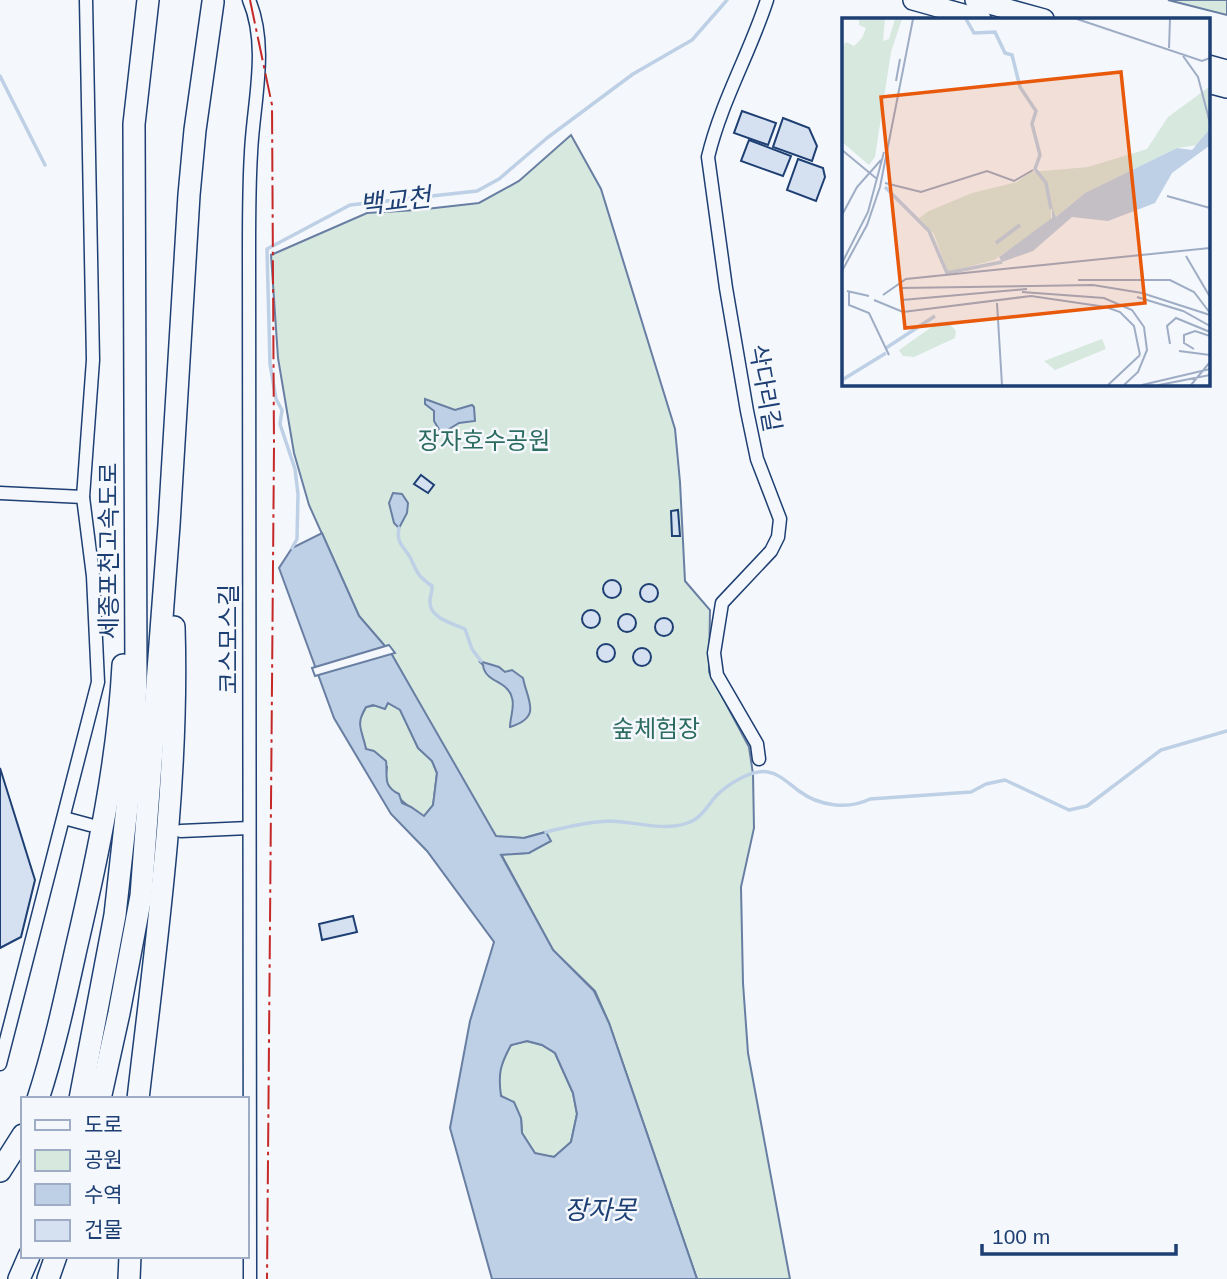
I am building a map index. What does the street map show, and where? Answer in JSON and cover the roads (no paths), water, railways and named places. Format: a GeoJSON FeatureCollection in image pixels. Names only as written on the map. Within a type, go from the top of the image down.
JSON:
{"type":"FeatureCollection","features":[{"type":"Feature","properties":{"kind":"highway","name":"세종포천고속도로"},"geometry":{"type":"LineString","coordinates":[[80,1097],[115,915],[133,754],[136,520],[134,124],[148,0]]}},
{"type":"Feature","properties":{"kind":"highway"},"geometry":{"type":"LineString","coordinates":[[100,1097],[120,1013],[141,896],[169,524],[191,169],[213,2]]}},
{"type":"Feature","properties":{"kind":"highway"},"geometry":{"type":"LineString","coordinates":[[39,1097],[74,957],[104,818],[123,670],[129,561],[136,520]]}},
{"type":"Feature","properties":{"kind":"highway"},"geometry":{"type":"LineString","coordinates":[[138,1097],[167,845],[173,739],[174,631],[169,524]]}},
{"type":"Feature","properties":{"kind":"highway"},"geometry":{"type":"LineString","coordinates":[[0,1171],[21,1138]]}},
{"type":"Feature","properties":{"kind":"highway"},"geometry":{"type":"LineString","coordinates":[[21,1279],[29,1258]]}},
{"type":"Feature","properties":{"kind":"highway"},"geometry":{"type":"LineString","coordinates":[[130,1258],[130,1279]]}},
{"type":"Feature","properties":{"kind":"main road"},"geometry":{"type":"LineString","coordinates":[[913,0],[977,18]]}},
{"type":"Feature","properties":{"kind":"main road"},"geometry":{"type":"LineString","coordinates":[[975,0],[1040,18]]}},
{"type":"Feature","properties":{"kind":"main road"},"geometry":{"type":"LineString","coordinates":[[1210,66],[1227,70]]}},
{"type":"Feature","properties":{"kind":"main road"},"geometry":{"type":"LineString","coordinates":[[1210,84],[1227,88]]}},
{"type":"Feature","properties":{"kind":"street"},"geometry":{"type":"LineString","coordinates":[[0,1064],[98,682],[93,576],[83,498],[93,360],[86,0]]}},
{"type":"Feature","properties":{"kind":"street","name":"코스모스길"},"geometry":{"type":"LineString","coordinates":[[249,0],[257,32],[258,78],[251,154],[249,244],[250,1279]]}},
{"type":"Feature","properties":{"kind":"street","name":"삭다리길"},"geometry":{"type":"LineString","coordinates":[[759,759],[757,744],[717,675],[714,653],[722,603],[771,551],[778,537],[780,519],[757,459],[747,411],[708,157],[713,137],[736,76],[758,29],[767,0]]}},
{"type":"Feature","properties":{"kind":"street"},"geometry":{"type":"LineString","coordinates":[[0,494],[83,498]]}},
{"type":"Feature","properties":{"kind":"street"},"geometry":{"type":"LineString","coordinates":[[64,818],[90,825]]}},
{"type":"Feature","properties":{"kind":"street"},"geometry":{"type":"LineString","coordinates":[[181,831],[249,828]]}},
{"type":"Feature","properties":{"kind":"water"},"geometry":{"type":"Polygon","coordinates":[[[425,399],[455,410],[472,405],[475,421],[459,423],[446,431],[440,431],[434,421],[434,411],[425,404],[425,399]]]}},
{"type":"Feature","properties":{"kind":"water"},"geometry":{"type":"Polygon","coordinates":[[[393,493],[402,494],[408,503],[407,513],[399,528],[394,523],[389,503],[393,493]]]}},
{"type":"Feature","properties":{"kind":"water","name":"장자못"},"geometry":{"type":"Polygon","coordinates":[[[322,533],[359,616],[391,653],[496,836],[524,838],[546,832],[551,841],[529,853],[501,855],[553,950],[594,991],[609,1023],[697,1279],[492,1279],[450,1128],[470,1021],[494,942],[427,851],[391,814],[334,718],[279,568],[292,548],[322,533]],[[388,703],[385,709],[373,705],[366,707],[363,713],[360,727],[366,749],[374,751],[386,761],[388,784],[399,794],[402,803],[424,816],[433,805],[437,773],[432,761],[418,748],[400,710],[388,703]],[[527,1041],[511,1045],[507,1052],[501,1070],[501,1096],[514,1102],[521,1118],[522,1133],[535,1153],[554,1157],[571,1142],[577,1114],[573,1093],[555,1053],[542,1045],[527,1041]]]}},
{"type":"Feature","properties":{"kind":"water"},"geometry":{"type":"Polygon","coordinates":[[[479,661],[499,667],[505,672],[512,670],[523,678],[530,707],[527,718],[510,727],[513,705],[510,692],[488,675],[479,661]]]}},
{"type":"Feature","properties":{"kind":"waterway","name":"백교천"},"geometry":{"type":"LineString","coordinates":[[292,548],[297,539],[298,494],[295,469],[280,424],[282,410],[276,399],[270,364],[267,249],[350,205],[477,191],[499,179],[547,138],[633,74],[692,40],[727,0]]}},
{"type":"Feature","properties":{"kind":"waterway"},"geometry":{"type":"LineString","coordinates":[[0,76],[45,165]]}},
{"type":"Feature","properties":{"kind":"waterway"},"geometry":{"type":"LineString","coordinates":[[399,528],[401,545],[418,574],[432,586],[430,601],[434,613],[465,629],[472,649],[481,661]]}},
{"type":"Feature","properties":{"kind":"waterway"},"geometry":{"type":"LineString","coordinates":[[546,832],[609,821],[663,826],[685,824],[697,818],[716,796],[733,783],[747,775],[761,772],[776,775],[807,796],[834,805],[870,799],[971,792],[986,784],[1005,780],[1069,810],[1087,806],[1161,750],[1227,731]]}},
{"type":"Feature","properties":{"kind":"park label","name":"장자호수공원"},"geometry":{"type":"Point","coordinates":[484,441]}},
{"type":"Feature","properties":{"kind":"park label","name":"숲체험장"},"geometry":{"type":"Point","coordinates":[656,729]}}]}
